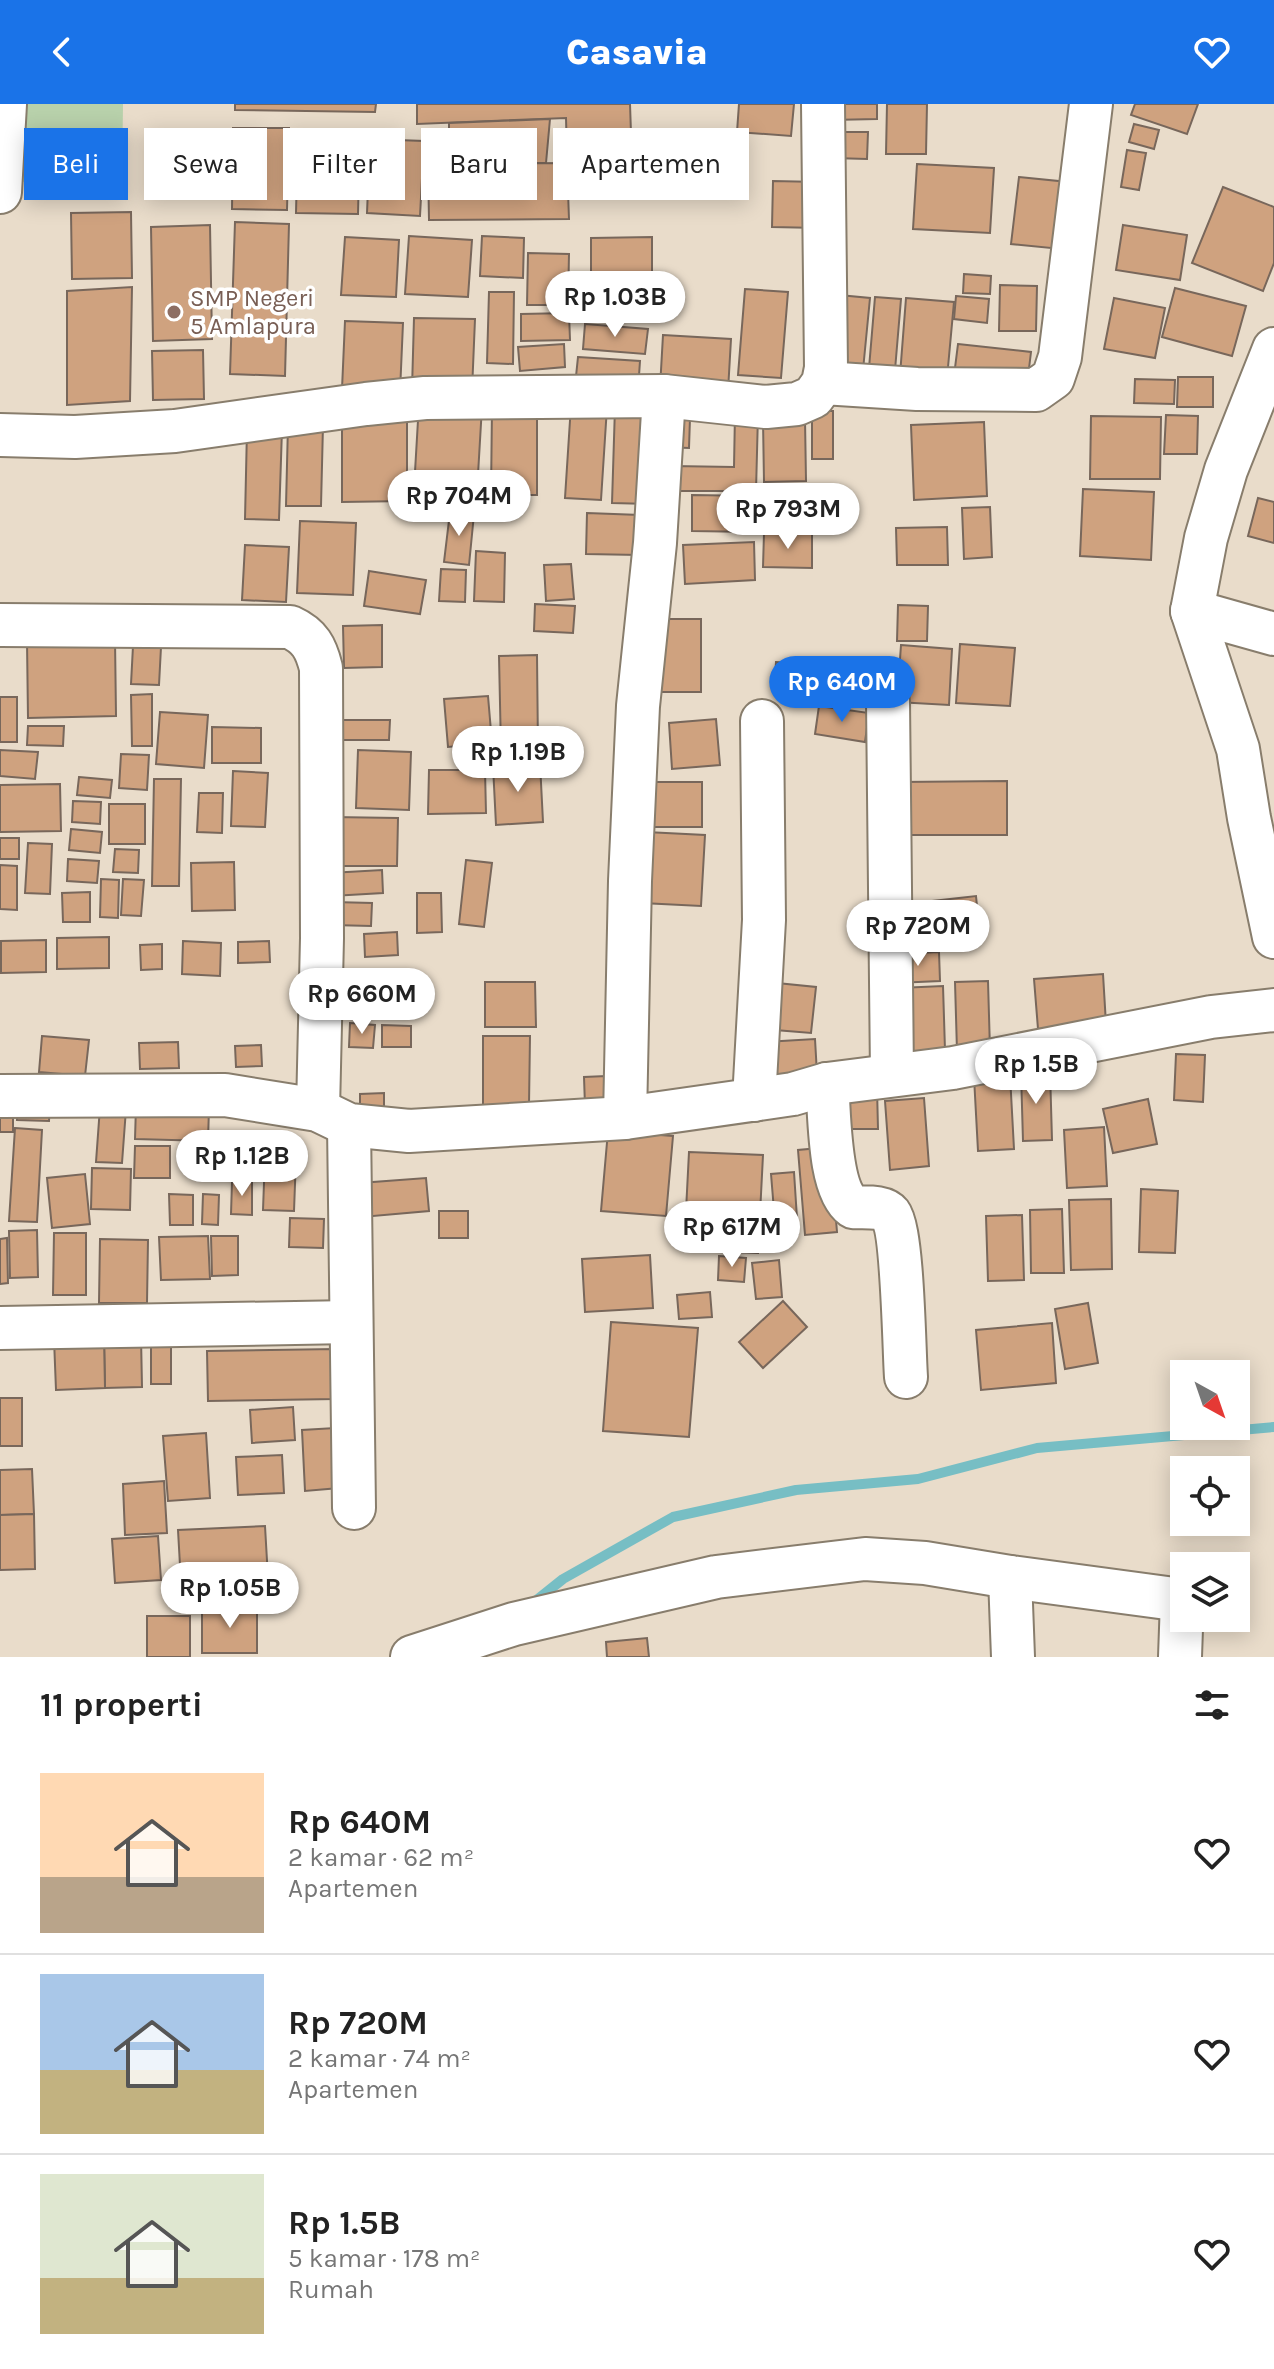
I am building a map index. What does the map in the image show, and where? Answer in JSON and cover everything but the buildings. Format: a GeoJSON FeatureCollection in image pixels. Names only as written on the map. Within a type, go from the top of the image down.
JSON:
{"type":"FeatureCollection","features":[{"type":"Feature","properties":{"kind":"street"},"geometry":{"type":"LineString","coordinates":[[0,435],[75,437],[175,431],[425,398],[664,396],[766,407],[797,404],[813,397],[823,383],[826,368],[823,104]]}},
{"type":"Feature","properties":{"kind":"street"},"geometry":{"type":"LineString","coordinates":[[823,383],[917,389],[1036,390],[1053,378],[1060,357],[1091,104]]}},
{"type":"Feature","properties":{"kind":"street"},"geometry":{"type":"LineString","coordinates":[[0,192],[3,110]]}},
{"type":"Feature","properties":{"kind":"street"},"geometry":{"type":"LineString","coordinates":[[1274,349],[1226,470],[1206,538],[1192,611],[1238,749],[1274,937]]}},
{"type":"Feature","properties":{"kind":"street"},"geometry":{"type":"LineString","coordinates":[[625,1118],[630,881],[638,706],[655,543],[664,396]]}},
{"type":"Feature","properties":{"kind":"street"},"geometry":{"type":"LineString","coordinates":[[1192,611],[1274,634]]}},
{"type":"Feature","properties":{"kind":"street"},"geometry":{"type":"LineString","coordinates":[[0,625],[290,627],[305,634],[316,649],[321,668],[322,938],[333,1118],[351,1322],[354,1508]]}},
{"type":"Feature","properties":{"kind":"street"},"geometry":{"type":"LineString","coordinates":[[888,701],[892,1075]]}},
{"type":"Feature","properties":{"kind":"street"},"geometry":{"type":"LineString","coordinates":[[754,1100],[764,920],[762,721]]}},
{"type":"Feature","properties":{"kind":"street"},"geometry":{"type":"LineString","coordinates":[[0,1096],[225,1095],[409,1131],[625,1118],[793,1094],[827,1084],[953,1068],[1211,1017],[1274,1010]]}},
{"type":"Feature","properties":{"kind":"street"},"geometry":{"type":"LineString","coordinates":[[827,1084],[834,1174],[842,1195],[853,1207],[884,1210],[890,1214],[895,1227],[906,1377]]}},
{"type":"Feature","properties":{"kind":"street"},"geometry":{"type":"LineString","coordinates":[[0,1328],[351,1322]]}},
{"type":"Feature","properties":{"kind":"street"},"geometry":{"type":"LineString","coordinates":[[412,1657],[514,1624],[716,1577],[865,1559],[925,1563],[1182,1600],[1180,1657]]}},
{"type":"Feature","properties":{"kind":"street"},"geometry":{"type":"LineString","coordinates":[[1010,1577],[1013,1657]]}},
{"type":"Feature","properties":{"kind":"green space"},"geometry":{"type":"Polygon","coordinates":[[[20,104],[123,104],[123,128],[24,128],[24,182],[19,182],[20,104]]]}},
{"type":"Feature","properties":{"kind":"waterway"},"geometry":{"type":"LineString","coordinates":[[533,1603],[563,1579],[673,1517],[796,1490],[918,1479],[1037,1448],[1274,1427]]}},
{"type":"Feature","properties":{"kind":"place","name":"SMP Negeri 5 Amlapura"},"geometry":{"type":"Point","coordinates":[174,312]}}]}
